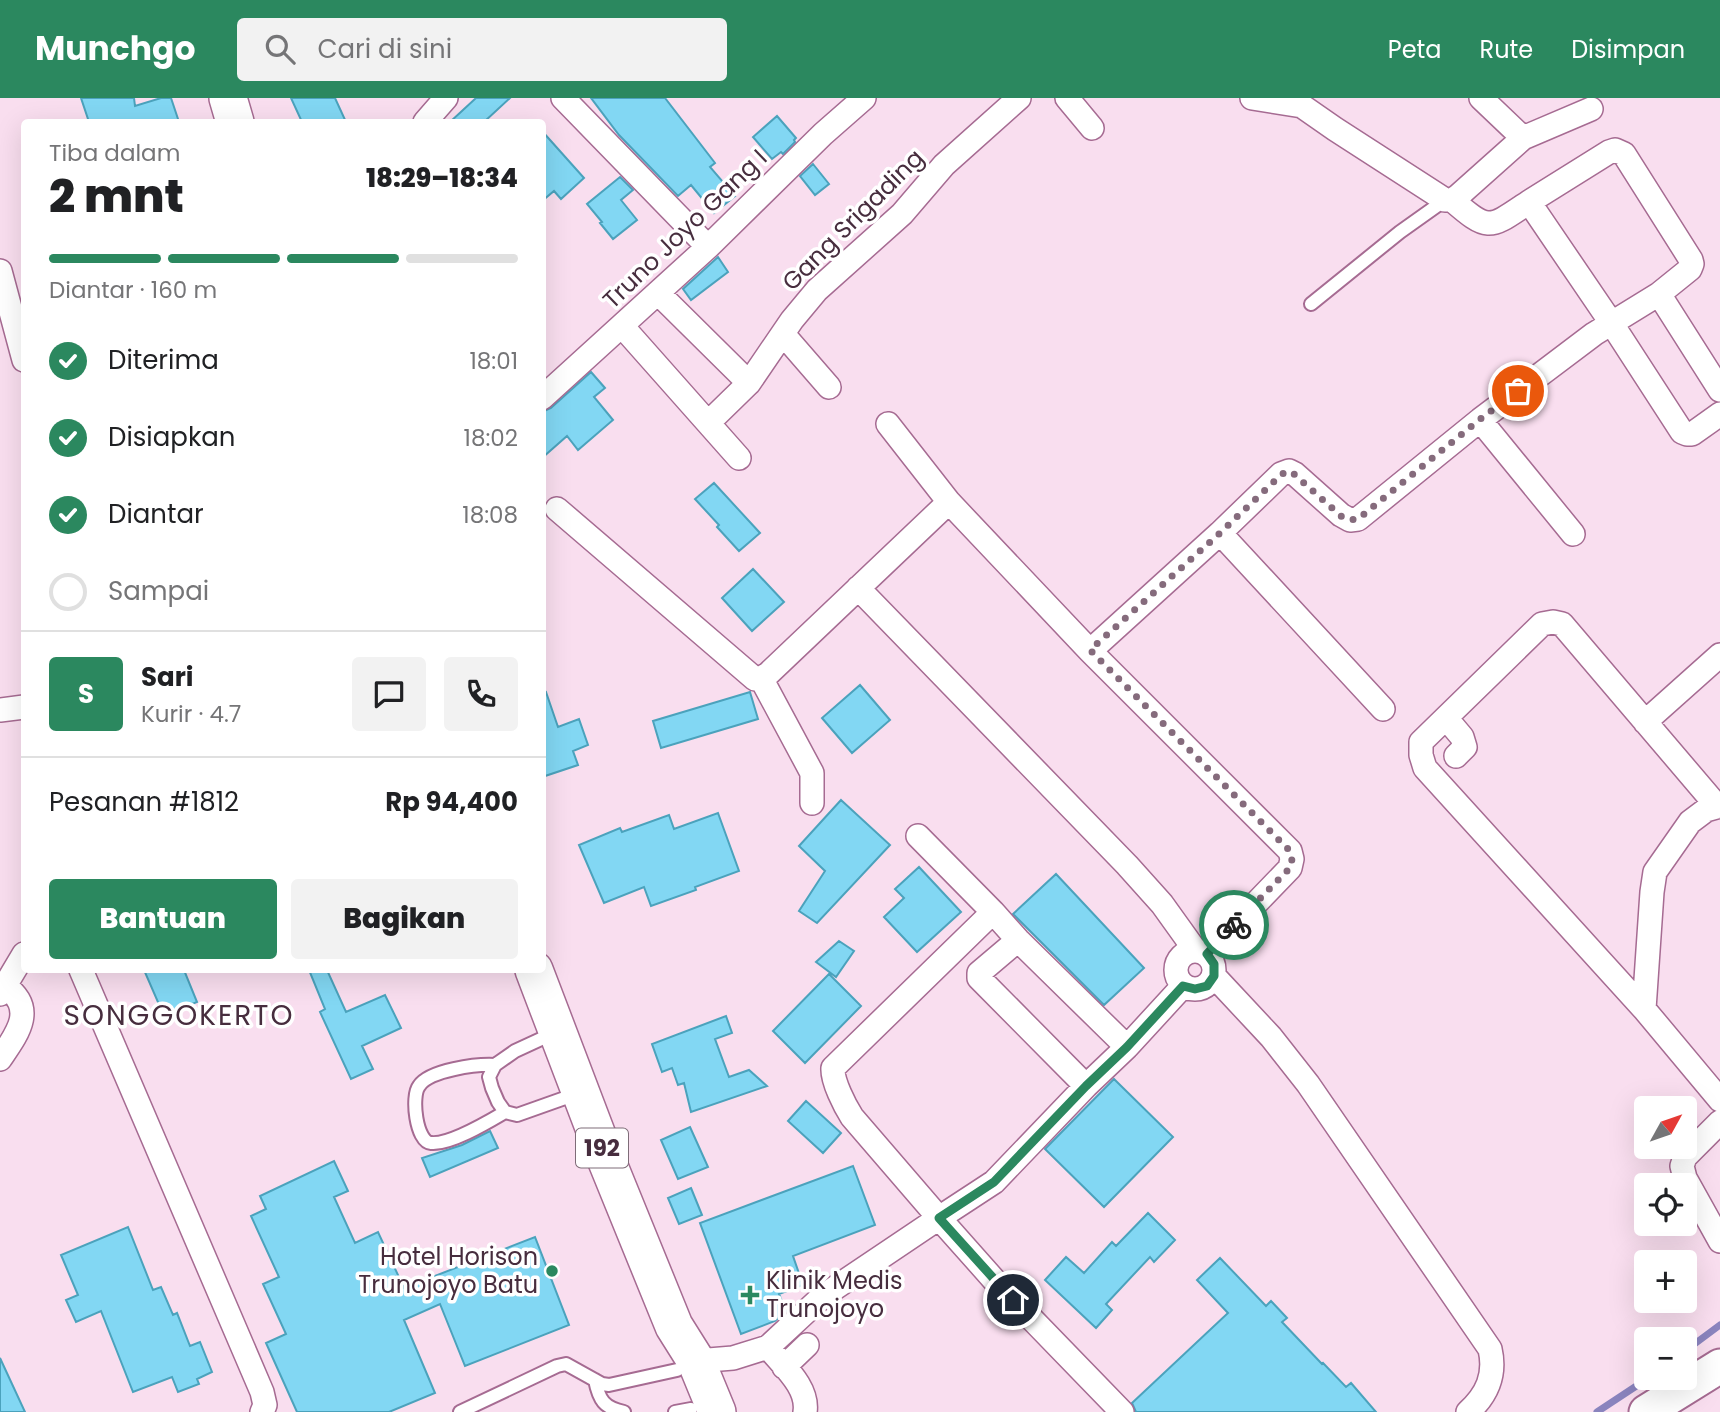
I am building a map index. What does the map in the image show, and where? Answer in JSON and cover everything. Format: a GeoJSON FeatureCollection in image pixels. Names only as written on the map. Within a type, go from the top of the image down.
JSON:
{"type":"FeatureCollection","features":[{"type":"Feature","properties":{"kind":"main road"},"geometry":{"type":"LineString","coordinates":[[228,98],[234,119]]}},
{"type":"Feature","properties":{"kind":"main road","name":"192"},"geometry":{"type":"LineString","coordinates":[[535,973],[674,1326],[686,1365],[694,1411]]}},
{"type":"Feature","properties":{"kind":"street"},"geometry":{"type":"LineString","coordinates":[[428,119],[446,98]]}},
{"type":"Feature","properties":{"kind":"street"},"geometry":{"type":"LineString","coordinates":[[563,98],[708,247]]}},
{"type":"Feature","properties":{"kind":"street","name":"Truno Joyo Gang I"},"geometry":{"type":"LineString","coordinates":[[546,394],[708,247],[823,134],[864,98]]}},
{"type":"Feature","properties":{"kind":"street","name":"Gang Srigading"},"geometry":{"type":"LineString","coordinates":[[709,422],[749,383],[803,304],[902,214],[944,165],[1019,98]]}},
{"type":"Feature","properties":{"kind":"street"},"geometry":{"type":"LineString","coordinates":[[1067,98],[1092,128]]}},
{"type":"Feature","properties":{"kind":"street"},"geometry":{"type":"LineString","coordinates":[[1090,650],[1282,474],[1289,471],[1341,516],[1350,520],[1358,519],[1479,420],[1594,334],[1659,293],[1692,264],[1621,152],[1609,152],[1502,220],[1488,223],[1475,220],[1449,200],[1335,129],[1307,102],[1252,98]]}},
{"type":"Feature","properties":{"kind":"street"},"geometry":{"type":"LineString","coordinates":[[1481,98],[1523,138]]}},
{"type":"Feature","properties":{"kind":"street"},"geometry":{"type":"LineString","coordinates":[[1449,200],[1523,138],[1591,108]]}},
{"type":"Feature","properties":{"kind":"street"},"geometry":{"type":"LineString","coordinates":[[1528,202],[1682,432],[1692,434],[1720,414]]}},
{"type":"Feature","properties":{"kind":"street"},"geometry":{"type":"LineString","coordinates":[[0,271],[21,347]]}},
{"type":"Feature","properties":{"kind":"street"},"geometry":{"type":"LineString","coordinates":[[658,293],[749,383]]}},
{"type":"Feature","properties":{"kind":"street"},"geometry":{"type":"LineString","coordinates":[[1659,293],[1720,390]]}},
{"type":"Feature","properties":{"kind":"street"},"geometry":{"type":"LineString","coordinates":[[622,326],[740,458]]}},
{"type":"Feature","properties":{"kind":"street"},"geometry":{"type":"LineString","coordinates":[[783,334],[828,387]]}},
{"type":"Feature","properties":{"kind":"street"},"geometry":{"type":"LineString","coordinates":[[1479,420],[1573,534]]}},
{"type":"Feature","properties":{"kind":"street"},"geometry":{"type":"LineString","coordinates":[[858,588],[1127,865],[1201,952],[1214,964],[1214,976],[1207,986],[1195,989],[1183,986],[1176,976],[1176,963],[1183,953],[1201,952],[1290,868],[1290,851],[1090,650],[949,502],[888,424]]}},
{"type":"Feature","properties":{"kind":"street"},"geometry":{"type":"LineString","coordinates":[[557,509],[755,679],[768,674],[949,502]]}},
{"type":"Feature","properties":{"kind":"street"},"geometry":{"type":"LineString","coordinates":[[1220,533],[1383,709]]}},
{"type":"Feature","properties":{"kind":"street"},"geometry":{"type":"LineString","coordinates":[[1644,1009],[1655,872],[1690,822],[1706,810],[1718,806],[1562,624],[1542,624],[1421,742],[1425,768],[1644,1009],[1720,1100]]}},
{"type":"Feature","properties":{"kind":"street"},"geometry":{"type":"LineString","coordinates":[[1645,722],[1720,655]]}},
{"type":"Feature","properties":{"kind":"street"},"geometry":{"type":"LineString","coordinates":[[761,678],[812,772],[812,803]]}},
{"type":"Feature","properties":{"kind":"street"},"geometry":{"type":"LineString","coordinates":[[0,710],[21,707]]}},
{"type":"Feature","properties":{"kind":"street"},"geometry":{"type":"LineString","coordinates":[[1446,718],[1462,737],[1465,747],[1456,756]]}},
{"type":"Feature","properties":{"kind":"street"},"geometry":{"type":"LineString","coordinates":[[918,836],[1018,940],[1127,1047]]}},
{"type":"Feature","properties":{"kind":"street"},"geometry":{"type":"LineString","coordinates":[[993,912],[833,1068],[832,1073],[852,1118],[995,1281],[1122,1412]]}},
{"type":"Feature","properties":{"kind":"street"},"geometry":{"type":"LineString","coordinates":[[1018,940],[979,973],[979,978],[1086,1086]]}},
{"type":"Feature","properties":{"kind":"street"},"geometry":{"type":"LineString","coordinates":[[0,1059],[22,1023],[23,1013],[15,993],[2,990],[21,959]]}},
{"type":"Feature","properties":{"kind":"street"},"geometry":{"type":"LineString","coordinates":[[82,973],[262,1392],[265,1405],[262,1412]]}},
{"type":"Feature","properties":{"kind":"street"},"geometry":{"type":"LineString","coordinates":[[1214,976],[1271,1037],[1308,1084],[1490,1349],[1493,1361],[1486,1393],[1468,1412]]}},
{"type":"Feature","properties":{"kind":"street"},"geometry":{"type":"LineString","coordinates":[[686,1365],[733,1358],[768,1347],[823,1296],[994,1182],[1183,986]]}},
{"type":"Feature","properties":{"kind":"street"},"geometry":{"type":"LineString","coordinates":[[1720,1122],[1685,1157],[1682,1166],[1685,1178],[1720,1241]]}},
{"type":"Feature","properties":{"kind":"street"},"geometry":{"type":"LineString","coordinates":[[784,1367],[807,1345]]}},
{"type":"Feature","properties":{"kind":"street"},"geometry":{"type":"LineString","coordinates":[[768,1347],[806,1398],[805,1412]]}},
{"type":"Feature","properties":{"kind":"street"},"geometry":{"type":"LineString","coordinates":[[1646,1412],[1720,1366]]}},
{"type":"Feature","properties":{"kind":"lane"},"geometry":{"type":"LineString","coordinates":[[1311,304],[1400,232],[1449,200]]}},
{"type":"Feature","properties":{"kind":"lane"},"geometry":{"type":"LineString","coordinates":[[558,1031],[515,1051],[495,1065],[489,1077],[498,1102],[505,1112],[517,1115],[581,1092]]}},
{"type":"Feature","properties":{"kind":"lane"},"geometry":{"type":"LineString","coordinates":[[495,1065],[463,1066],[426,1079],[418,1086],[415,1099],[417,1119],[422,1137],[432,1144],[472,1130],[505,1112]]}},
{"type":"Feature","properties":{"kind":"lane"},"geometry":{"type":"LineString","coordinates":[[460,1412],[546,1370],[566,1364],[602,1384],[609,1385],[686,1365]]}},
{"type":"Feature","properties":{"kind":"lane"},"geometry":{"type":"LineString","coordinates":[[595,1380],[598,1394],[604,1403],[611,1409],[624,1412]]}},
{"type":"Feature","properties":{"kind":"building"},"geometry":{"type":"Polygon","coordinates":[[[81,98],[134,98],[135,106],[161,98],[171,98],[178,119],[88,119],[81,98]]]}},
{"type":"Feature","properties":{"kind":"building"},"geometry":{"type":"Polygon","coordinates":[[[291,98],[335,98],[345,119],[301,119],[291,98]]]}},
{"type":"Feature","properties":{"kind":"building"},"geometry":{"type":"Polygon","coordinates":[[[476,98],[510,98],[487,119],[453,119],[476,98]]]}},
{"type":"Feature","properties":{"kind":"building"},"geometry":{"type":"Polygon","coordinates":[[[591,98],[665,98],[715,163],[710,167],[735,196],[714,213],[691,185],[678,196],[619,135],[591,98]]]}},
{"type":"Feature","properties":{"kind":"building"},"geometry":{"type":"Polygon","coordinates":[[[777,116],[796,138],[783,154],[781,152],[772,159],[753,137],[777,116]]]}},
{"type":"Feature","properties":{"kind":"building"},"geometry":{"type":"Polygon","coordinates":[[[546,135],[584,178],[561,199],[554,191],[546,198],[546,135]]]}},
{"type":"Feature","properties":{"kind":"building"},"geometry":{"type":"Polygon","coordinates":[[[813,164],[829,184],[815,195],[800,176],[813,164]]]}},
{"type":"Feature","properties":{"kind":"building"},"geometry":{"type":"Polygon","coordinates":[[[620,177],[633,190],[621,200],[637,220],[613,239],[587,204],[620,177]]]}},
{"type":"Feature","properties":{"kind":"building"},"geometry":{"type":"Polygon","coordinates":[[[718,257],[728,272],[691,300],[683,289],[718,257]]]}},
{"type":"Feature","properties":{"kind":"building"},"geometry":{"type":"Polygon","coordinates":[[[591,372],[605,388],[594,397],[613,420],[578,450],[567,436],[546,454],[546,410],[591,372]]]}},
{"type":"Feature","properties":{"kind":"building"},"geometry":{"type":"Polygon","coordinates":[[[714,483],[760,533],[739,551],[695,499],[714,483]]]}},
{"type":"Feature","properties":{"kind":"building"},"geometry":{"type":"Polygon","coordinates":[[[753,569],[784,602],[752,631],[722,598],[753,569]]]}},
{"type":"Feature","properties":{"kind":"building"},"geometry":{"type":"Polygon","coordinates":[[[860,685],[890,720],[852,753],[822,718],[860,685]]]}},
{"type":"Feature","properties":{"kind":"building"},"geometry":{"type":"Polygon","coordinates":[[[546,692],[558,727],[579,719],[588,745],[573,751],[578,765],[546,776],[546,692]]]}},
{"type":"Feature","properties":{"kind":"building"},"geometry":{"type":"Polygon","coordinates":[[[750,692],[758,719],[661,748],[653,721],[750,692]]]}},
{"type":"Feature","properties":{"kind":"building"},"geometry":{"type":"Polygon","coordinates":[[[841,800],[890,845],[817,923],[799,911],[825,871],[799,846],[841,800]]]}},
{"type":"Feature","properties":{"kind":"building"},"geometry":{"type":"Polygon","coordinates":[[[718,813],[739,871],[651,906],[644,887],[604,903],[579,845],[620,828],[622,832],[669,815],[674,829],[718,813]]]}},
{"type":"Feature","properties":{"kind":"building"},"geometry":{"type":"Polygon","coordinates":[[[919,867],[961,912],[917,952],[884,917],[904,898],[895,889],[919,867]]]}},
{"type":"Feature","properties":{"kind":"building"},"geometry":{"type":"Polygon","coordinates":[[[1056,874],[1144,968],[1104,1005],[1013,914],[1056,874]]]}},
{"type":"Feature","properties":{"kind":"building"},"geometry":{"type":"Polygon","coordinates":[[[839,941],[854,951],[836,977],[816,962],[839,941]]]}},
{"type":"Feature","properties":{"kind":"building"},"geometry":{"type":"Polygon","coordinates":[[[145,973],[185,973],[197,1002],[164,1016],[145,973]]]}},
{"type":"Feature","properties":{"kind":"building"},"geometry":{"type":"Polygon","coordinates":[[[310,973],[328,973],[346,1012],[385,995],[401,1028],[362,1046],[373,1069],[351,1079],[320,1012],[325,1009],[310,973]]]}},
{"type":"Feature","properties":{"kind":"building"},"geometry":{"type":"Polygon","coordinates":[[[829,974],[861,1006],[805,1063],[773,1031],[829,974]]]}},
{"type":"Feature","properties":{"kind":"building"},"geometry":{"type":"Polygon","coordinates":[[[726,1016],[732,1033],[715,1039],[729,1077],[749,1070],[767,1086],[691,1112],[684,1083],[678,1085],[672,1068],[662,1072],[652,1044],[726,1016]]]}},
{"type":"Feature","properties":{"kind":"building"},"geometry":{"type":"Polygon","coordinates":[[[1114,1079],[1173,1137],[1104,1207],[1045,1149],[1114,1079]]]}},
{"type":"Feature","properties":{"kind":"building"},"geometry":{"type":"Polygon","coordinates":[[[806,1101],[841,1133],[823,1153],[788,1121],[806,1101]]]}},
{"type":"Feature","properties":{"kind":"building"},"geometry":{"type":"Polygon","coordinates":[[[690,1127],[708,1167],[678,1179],[661,1140],[690,1127]]]}},
{"type":"Feature","properties":{"kind":"building"},"geometry":{"type":"Polygon","coordinates":[[[490,1131],[498,1148],[430,1177],[422,1158],[462,1145],[490,1131]]]}},
{"type":"Feature","properties":{"kind":"building"},"geometry":{"type":"Polygon","coordinates":[[[334,1161],[348,1191],[334,1197],[355,1243],[378,1232],[404,1288],[535,1237],[569,1325],[465,1366],[440,1304],[404,1320],[435,1393],[389,1412],[297,1412],[266,1343],[286,1334],[263,1284],[279,1277],[251,1216],[266,1209],[260,1196],[334,1161]]]}},
{"type":"Feature","properties":{"kind":"building"},"geometry":{"type":"Polygon","coordinates":[[[853,1166],[875,1225],[793,1256],[803,1285],[779,1294],[786,1311],[775,1321],[741,1334],[700,1223],[853,1166]]]}},
{"type":"Feature","properties":{"kind":"building"},"geometry":{"type":"Polygon","coordinates":[[[691,1188],[702,1215],[679,1224],[668,1198],[691,1188]]]}},
{"type":"Feature","properties":{"kind":"building"},"geometry":{"type":"Polygon","coordinates":[[[1148,1213],[1175,1240],[1154,1262],[1150,1257],[1106,1304],[1112,1310],[1096,1328],[1045,1280],[1066,1257],[1084,1273],[1112,1242],[1116,1246],[1148,1213]]]}},
{"type":"Feature","properties":{"kind":"building"},"geometry":{"type":"Polygon","coordinates":[[[128,1227],[153,1290],[161,1287],[173,1315],[177,1313],[190,1346],[200,1342],[212,1372],[197,1379],[199,1384],[178,1392],[172,1377],[133,1392],[101,1311],[76,1322],[66,1300],[78,1295],[61,1255],[128,1227]]]}},
{"type":"Feature","properties":{"kind":"building"},"geometry":{"type":"Polygon","coordinates":[[[1220,1258],[1266,1306],[1271,1301],[1287,1318],[1282,1322],[1346,1387],[1351,1383],[1376,1412],[1136,1412],[1132,1403],[1228,1313],[1197,1280],[1220,1258]]]}},
{"type":"Feature","properties":{"kind":"building"},"geometry":{"type":"Polygon","coordinates":[[[0,1358],[25,1412],[0,1412],[0,1358]]]}},
{"type":"Feature","properties":{"kind":"waterway"},"geometry":{"type":"LineString","coordinates":[[1697,1342],[1720,1325]]}},
{"type":"Feature","properties":{"kind":"waterway"},"geometry":{"type":"LineString","coordinates":[[1597,1412],[1634,1388]]}},
{"type":"Feature","properties":{"kind":"way so far"},"geometry":{"type":"LineString","coordinates":[[1234,925],[1290,868],[1290,851],[1090,650],[1282,474],[1289,471],[1341,516],[1350,520],[1358,519],[1518,391]]}},
{"type":"Feature","properties":{"kind":"place","name":"Hotel Horison Trunojoyo Batu"},"geometry":{"type":"Point","coordinates":[552,1271]}},
{"type":"Feature","properties":{"kind":"place","name":"Klinik Medis Trunojoyo"},"geometry":{"type":"Point","coordinates":[750,1295]}},
{"type":"Feature","properties":{"kind":"district","name":"SONGGOKERTO"},"geometry":{"type":"Point","coordinates":[179,1015]}},
{"type":"Feature","properties":{"kind":"route"},"geometry":{"type":"LineString","coordinates":[[1013,1300],[939,1218],[994,1182],[1183,986],[1195,989],[1207,986],[1214,976],[1214,964],[1207,954],[1234,925]]}}]}
